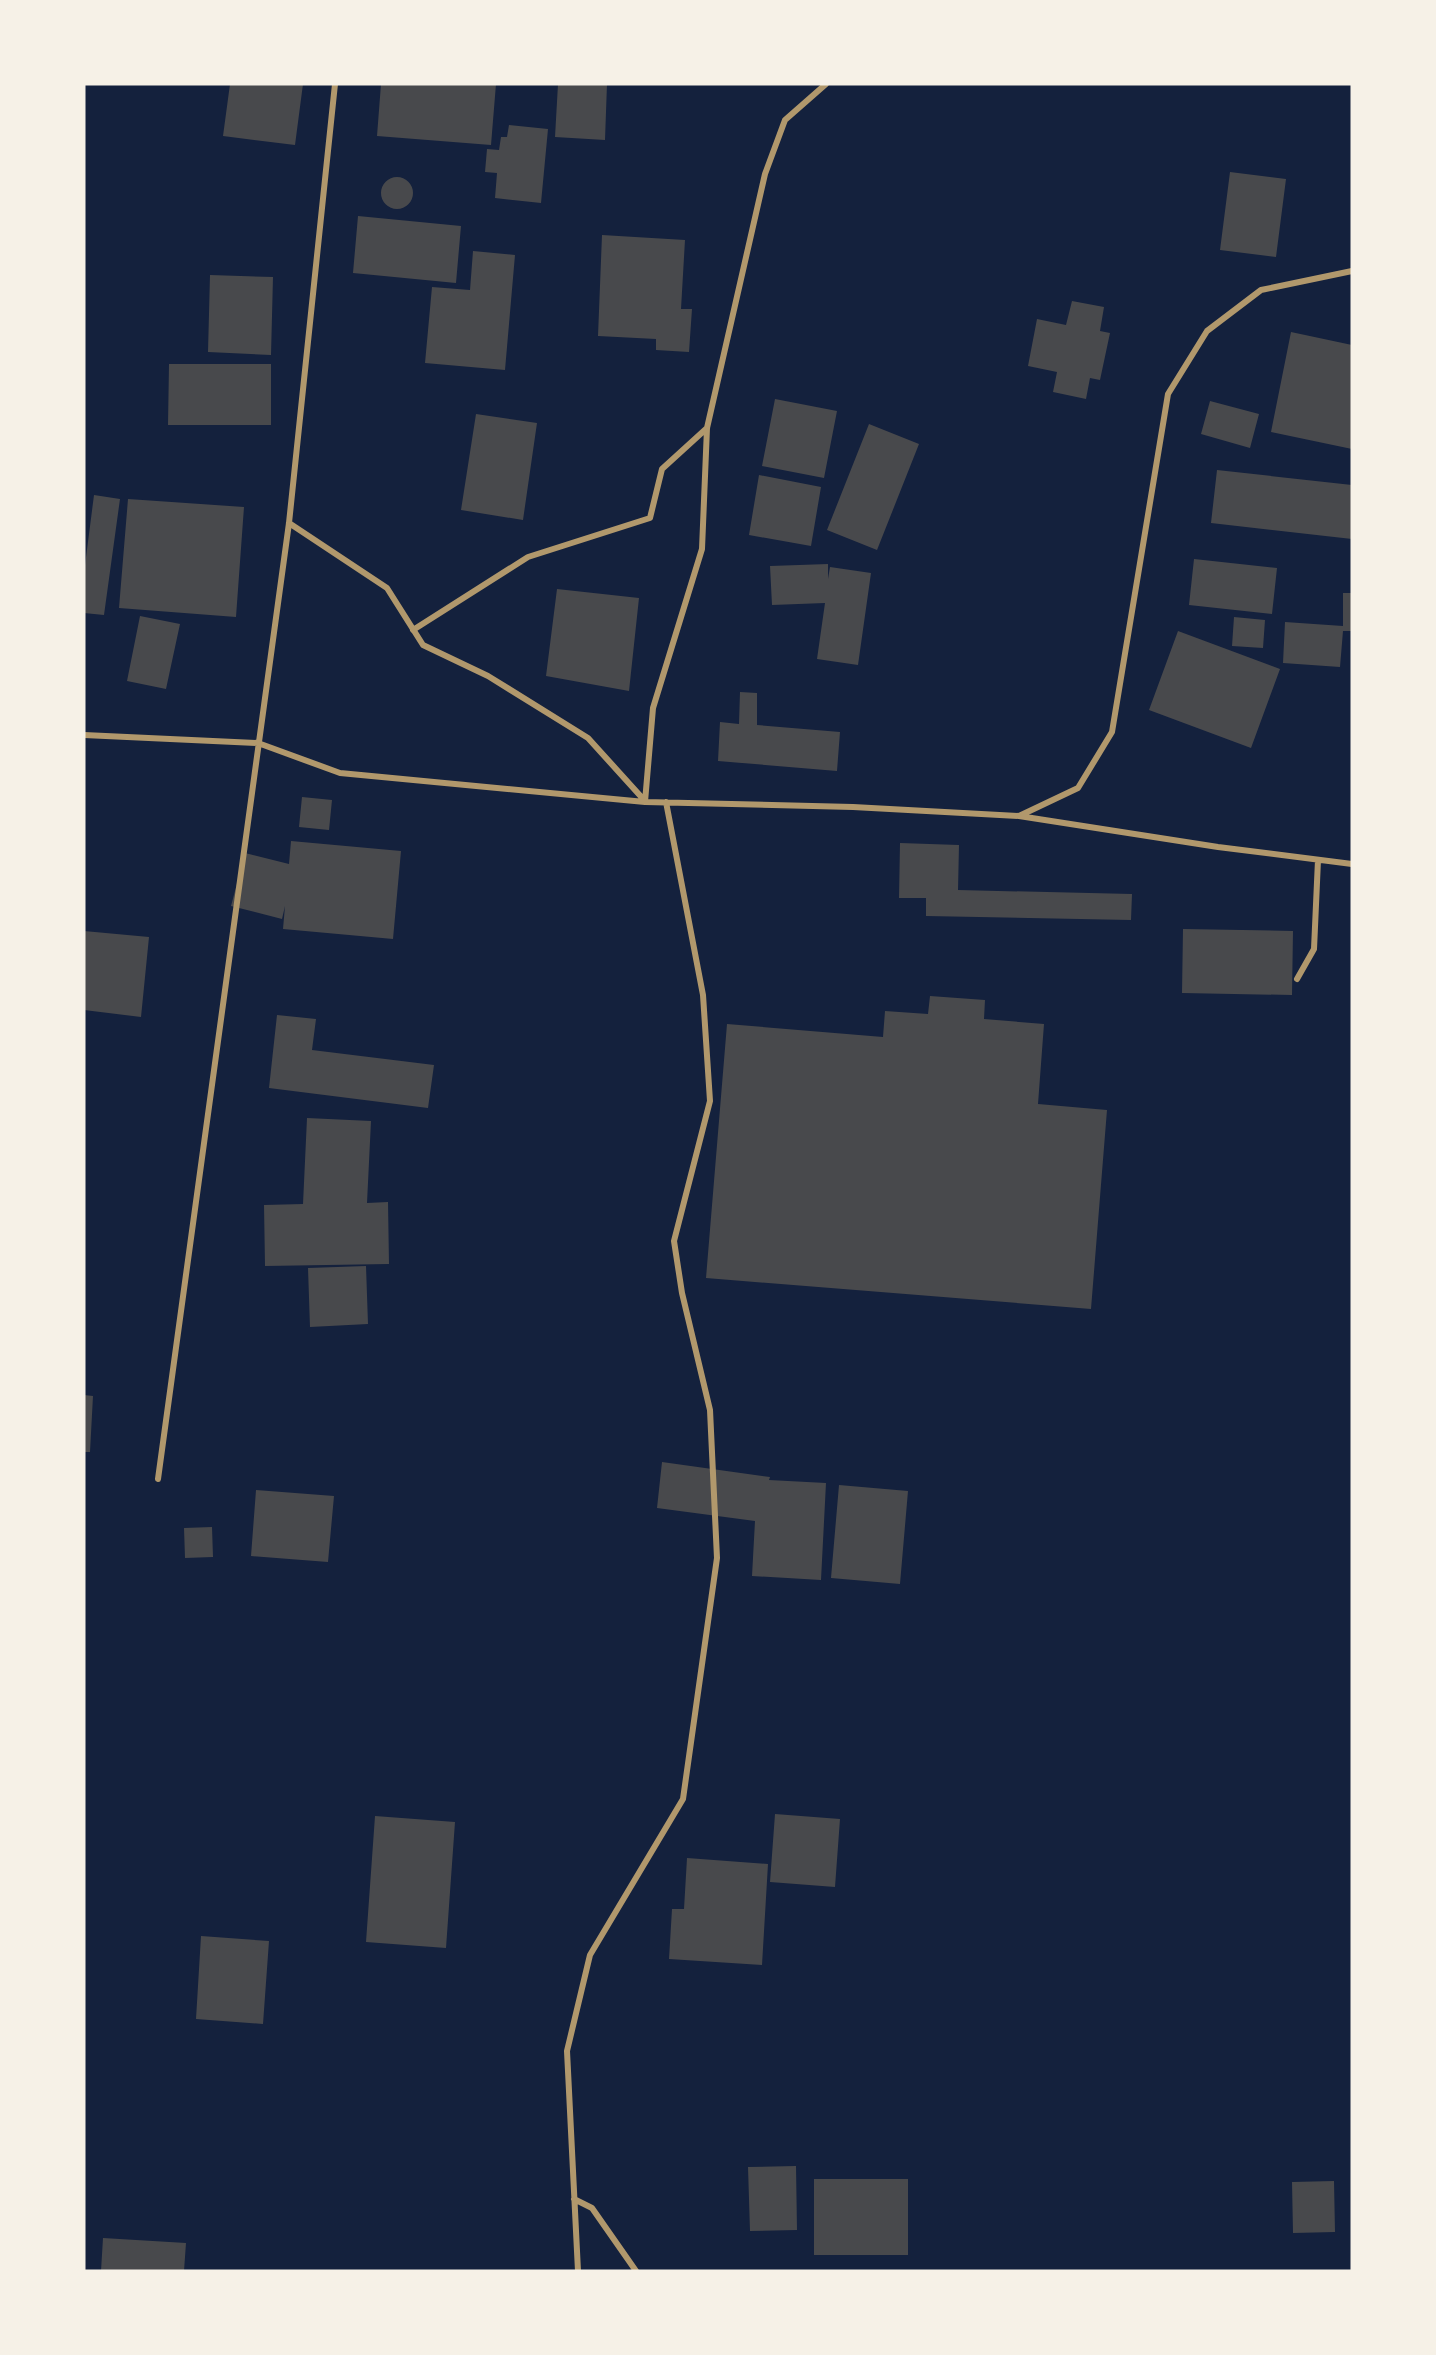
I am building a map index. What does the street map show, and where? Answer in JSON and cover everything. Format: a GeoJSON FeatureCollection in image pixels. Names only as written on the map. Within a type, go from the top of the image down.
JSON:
{"type":"FeatureCollection","features":[{"type":"Feature","properties":{"kind":"street"},"geometry":{"type":"LineString","coordinates":[[158,1479],[289,522],[335,84]]}},
{"type":"Feature","properties":{"kind":"street"},"geometry":{"type":"LineString","coordinates":[[645,802],[652,708],[702,549],[707,428],[765,174],[785,120],[825,84]]}},
{"type":"Feature","properties":{"kind":"street"},"geometry":{"type":"LineString","coordinates":[[1019,816],[1078,788],[1112,732],[1168,394],[1207,332],[1261,290],[1352,271]]}},
{"type":"Feature","properties":{"kind":"street"},"geometry":{"type":"LineString","coordinates":[[413,630],[528,557],[650,518],[663,469],[707,428]]}},
{"type":"Feature","properties":{"kind":"street"},"geometry":{"type":"LineString","coordinates":[[289,522],[387,588],[423,645],[488,676],[588,738],[645,802]]}},
{"type":"Feature","properties":{"kind":"street"},"geometry":{"type":"LineString","coordinates":[[84,735],[258,743],[340,773],[645,802],[853,807],[1019,816],[1352,864]]}},
{"type":"Feature","properties":{"kind":"street"},"geometry":{"type":"LineString","coordinates":[[578,2271],[567,2051],[590,1955],[683,1799],[717,1558],[711,1410],[682,1293],[674,1240],[710,1101],[703,995],[666,802]]}},
{"type":"Feature","properties":{"kind":"street"},"geometry":{"type":"LineString","coordinates":[[1297,979],[1314,949],[1318,860]]}},
{"type":"Feature","properties":{"kind":"street"},"geometry":{"type":"LineString","coordinates":[[574,2199],[592,2208],[636,2271]]}},
{"type":"Feature","properties":{"kind":"building"},"geometry":{"type":"Polygon","coordinates":[[[230,84],[303,84],[295,145],[223,136],[230,84]]]}},
{"type":"Feature","properties":{"kind":"building"},"geometry":{"type":"Polygon","coordinates":[[[381,84],[496,84],[491,145],[377,136],[381,84]]]}},
{"type":"Feature","properties":{"kind":"building"},"geometry":{"type":"Polygon","coordinates":[[[558,84],[607,84],[605,140],[555,137],[558,84]]]}},
{"type":"Feature","properties":{"kind":"building"},"geometry":{"type":"Polygon","coordinates":[[[509,125],[548,129],[541,203],[495,198],[497,173],[485,172],[487,149],[499,150],[501,137],[507,137],[509,125]]]}},
{"type":"Feature","properties":{"kind":"building"},"geometry":{"type":"Polygon","coordinates":[[[1230,172],[1286,179],[1276,257],[1220,250],[1230,172]]]}},
{"type":"Feature","properties":{"kind":"building"},"geometry":{"type":"Polygon","coordinates":[[[397,177],[408,182],[413,193],[408,204],[397,209],[386,204],[381,193],[386,182],[397,177]]]}},
{"type":"Feature","properties":{"kind":"building"},"geometry":{"type":"Polygon","coordinates":[[[358,216],[461,226],[456,283],[353,273],[358,216]]]}},
{"type":"Feature","properties":{"kind":"building"},"geometry":{"type":"Polygon","coordinates":[[[602,235],[685,240],[681,309],[692,309],[689,352],[656,350],[656,339],[598,336],[602,235]]]}},
{"type":"Feature","properties":{"kind":"building"},"geometry":{"type":"Polygon","coordinates":[[[473,251],[515,255],[505,370],[425,363],[432,287],[470,290],[473,251]]]}},
{"type":"Feature","properties":{"kind":"building"},"geometry":{"type":"Polygon","coordinates":[[[210,275],[273,277],[271,355],[208,352],[210,275]]]}},
{"type":"Feature","properties":{"kind":"building"},"geometry":{"type":"Polygon","coordinates":[[[1072,301],[1104,307],[1100,331],[1110,333],[1100,380],[1090,378],[1086,399],[1053,392],[1057,372],[1028,366],[1037,319],[1066,325],[1072,301]]]}},
{"type":"Feature","properties":{"kind":"building"},"geometry":{"type":"Polygon","coordinates":[[[1291,332],[1352,345],[1352,449],[1271,432],[1291,332]]]}},
{"type":"Feature","properties":{"kind":"building"},"geometry":{"type":"Polygon","coordinates":[[[169,364],[271,364],[271,425],[168,425],[169,364]]]}},
{"type":"Feature","properties":{"kind":"building"},"geometry":{"type":"Polygon","coordinates":[[[775,399],[837,411],[824,478],[762,466],[775,399]]]}},
{"type":"Feature","properties":{"kind":"building"},"geometry":{"type":"Polygon","coordinates":[[[1210,401],[1259,414],[1250,448],[1201,434],[1210,401]]]}},
{"type":"Feature","properties":{"kind":"building"},"geometry":{"type":"Polygon","coordinates":[[[476,414],[537,423],[523,520],[461,510],[476,414]]]}},
{"type":"Feature","properties":{"kind":"building"},"geometry":{"type":"Polygon","coordinates":[[[869,424],[919,444],[877,550],[827,530],[869,424]]]}},
{"type":"Feature","properties":{"kind":"building"},"geometry":{"type":"Polygon","coordinates":[[[1217,470],[1352,485],[1352,539],[1211,523],[1217,470]]]}},
{"type":"Feature","properties":{"kind":"building"},"geometry":{"type":"Polygon","coordinates":[[[759,475],[821,487],[811,546],[749,535],[759,475]]]}},
{"type":"Feature","properties":{"kind":"building"},"geometry":{"type":"Polygon","coordinates":[[[94,495],[120,499],[104,615],[84,613],[84,573],[94,495]]]}},
{"type":"Feature","properties":{"kind":"building"},"geometry":{"type":"Polygon","coordinates":[[[128,499],[244,507],[236,617],[119,608],[128,499]]]}},
{"type":"Feature","properties":{"kind":"building"},"geometry":{"type":"Polygon","coordinates":[[[1194,559],[1277,568],[1272,614],[1189,605],[1194,559]]]}},
{"type":"Feature","properties":{"kind":"building"},"geometry":{"type":"Polygon","coordinates":[[[828,564],[828,579],[830,567],[871,573],[858,665],[817,659],[825,603],[772,605],[770,566],[828,564]]]}},
{"type":"Feature","properties":{"kind":"building"},"geometry":{"type":"Polygon","coordinates":[[[557,589],[639,598],[629,691],[546,676],[557,589]]]}},
{"type":"Feature","properties":{"kind":"building"},"geometry":{"type":"Polygon","coordinates":[[[1343,593],[1352,593],[1352,631],[1343,631],[1340,667],[1283,663],[1285,622],[1343,626],[1343,593]]]}},
{"type":"Feature","properties":{"kind":"building"},"geometry":{"type":"Polygon","coordinates":[[[140,616],[180,624],[166,689],[127,681],[140,616]]]}},
{"type":"Feature","properties":{"kind":"building"},"geometry":{"type":"Polygon","coordinates":[[[1234,617],[1265,620],[1263,648],[1232,646],[1234,617]]]}},
{"type":"Feature","properties":{"kind":"building"},"geometry":{"type":"Polygon","coordinates":[[[1178,631],[1280,669],[1251,748],[1149,710],[1178,631]]]}},
{"type":"Feature","properties":{"kind":"building"},"geometry":{"type":"Polygon","coordinates":[[[740,692],[757,693],[757,725],[840,732],[837,771],[718,761],[720,722],[739,724],[740,692]]]}},
{"type":"Feature","properties":{"kind":"building"},"geometry":{"type":"Polygon","coordinates":[[[302,797],[332,800],[329,830],[299,827],[302,797]]]}},
{"type":"Feature","properties":{"kind":"building"},"geometry":{"type":"Polygon","coordinates":[[[291,841],[401,851],[393,939],[283,929],[285,906],[282,919],[231,906],[245,853],[289,864],[291,841]]]}},
{"type":"Feature","properties":{"kind":"building"},"geometry":{"type":"Polygon","coordinates":[[[900,843],[959,845],[958,890],[1132,894],[1131,920],[926,916],[926,898],[899,898],[900,843]]]}},
{"type":"Feature","properties":{"kind":"building"},"geometry":{"type":"Polygon","coordinates":[[[1183,929],[1293,931],[1292,995],[1182,993],[1183,929]]]}},
{"type":"Feature","properties":{"kind":"building"},"geometry":{"type":"Polygon","coordinates":[[[84,931],[149,937],[141,1017],[84,1010],[84,931]]]}},
{"type":"Feature","properties":{"kind":"building"},"geometry":{"type":"Polygon","coordinates":[[[930,996],[985,1000],[984,1019],[1044,1024],[1038,1104],[1107,1110],[1091,1309],[706,1278],[727,1024],[883,1037],[885,1011],[928,1014],[930,996]]]}},
{"type":"Feature","properties":{"kind":"building"},"geometry":{"type":"Polygon","coordinates":[[[277,1015],[316,1019],[312,1050],[434,1065],[428,1108],[269,1088],[277,1015]]]}},
{"type":"Feature","properties":{"kind":"building"},"geometry":{"type":"Polygon","coordinates":[[[307,1118],[371,1121],[367,1203],[388,1202],[389,1264],[265,1266],[264,1205],[303,1204],[307,1118]]]}},
{"type":"Feature","properties":{"kind":"building"},"geometry":{"type":"Polygon","coordinates":[[[366,1266],[368,1324],[310,1327],[308,1268],[366,1266]]]}},
{"type":"Feature","properties":{"kind":"building"},"geometry":{"type":"Polygon","coordinates":[[[84,1395],[93,1396],[90,1452],[84,1452],[84,1395]]]}},
{"type":"Feature","properties":{"kind":"building"},"geometry":{"type":"Polygon","coordinates":[[[662,1462],[770,1477],[769,1480],[826,1483],[821,1580],[752,1576],[755,1521],[657,1508],[662,1462]]]}},
{"type":"Feature","properties":{"kind":"building"},"geometry":{"type":"Polygon","coordinates":[[[839,1485],[908,1491],[900,1584],[831,1578],[839,1485]]]}},
{"type":"Feature","properties":{"kind":"building"},"geometry":{"type":"Polygon","coordinates":[[[256,1490],[334,1496],[328,1562],[251,1556],[256,1490]]]}},
{"type":"Feature","properties":{"kind":"building"},"geometry":{"type":"Polygon","coordinates":[[[212,1527],[213,1557],[185,1558],[184,1528],[212,1527]]]}},
{"type":"Feature","properties":{"kind":"building"},"geometry":{"type":"Polygon","coordinates":[[[775,1814],[840,1819],[835,1887],[770,1882],[775,1814]]]}},
{"type":"Feature","properties":{"kind":"building"},"geometry":{"type":"Polygon","coordinates":[[[375,1816],[455,1822],[446,1948],[366,1942],[375,1816]]]}},
{"type":"Feature","properties":{"kind":"building"},"geometry":{"type":"Polygon","coordinates":[[[687,1858],[768,1864],[762,1965],[669,1959],[672,1909],[684,1909],[687,1858]]]}},
{"type":"Feature","properties":{"kind":"building"},"geometry":{"type":"Polygon","coordinates":[[[201,1936],[269,1941],[263,2024],[196,2019],[201,1936]]]}},
{"type":"Feature","properties":{"kind":"building"},"geometry":{"type":"Polygon","coordinates":[[[796,2166],[797,2230],[750,2231],[748,2167],[796,2166]]]}},
{"type":"Feature","properties":{"kind":"building"},"geometry":{"type":"Polygon","coordinates":[[[814,2179],[908,2179],[908,2255],[814,2255],[814,2179]]]}},
{"type":"Feature","properties":{"kind":"building"},"geometry":{"type":"Polygon","coordinates":[[[1334,2181],[1335,2232],[1293,2233],[1292,2182],[1334,2181]]]}},
{"type":"Feature","properties":{"kind":"building"},"geometry":{"type":"Polygon","coordinates":[[[103,2238],[186,2243],[184,2271],[101,2271],[103,2238]]]}}]}
